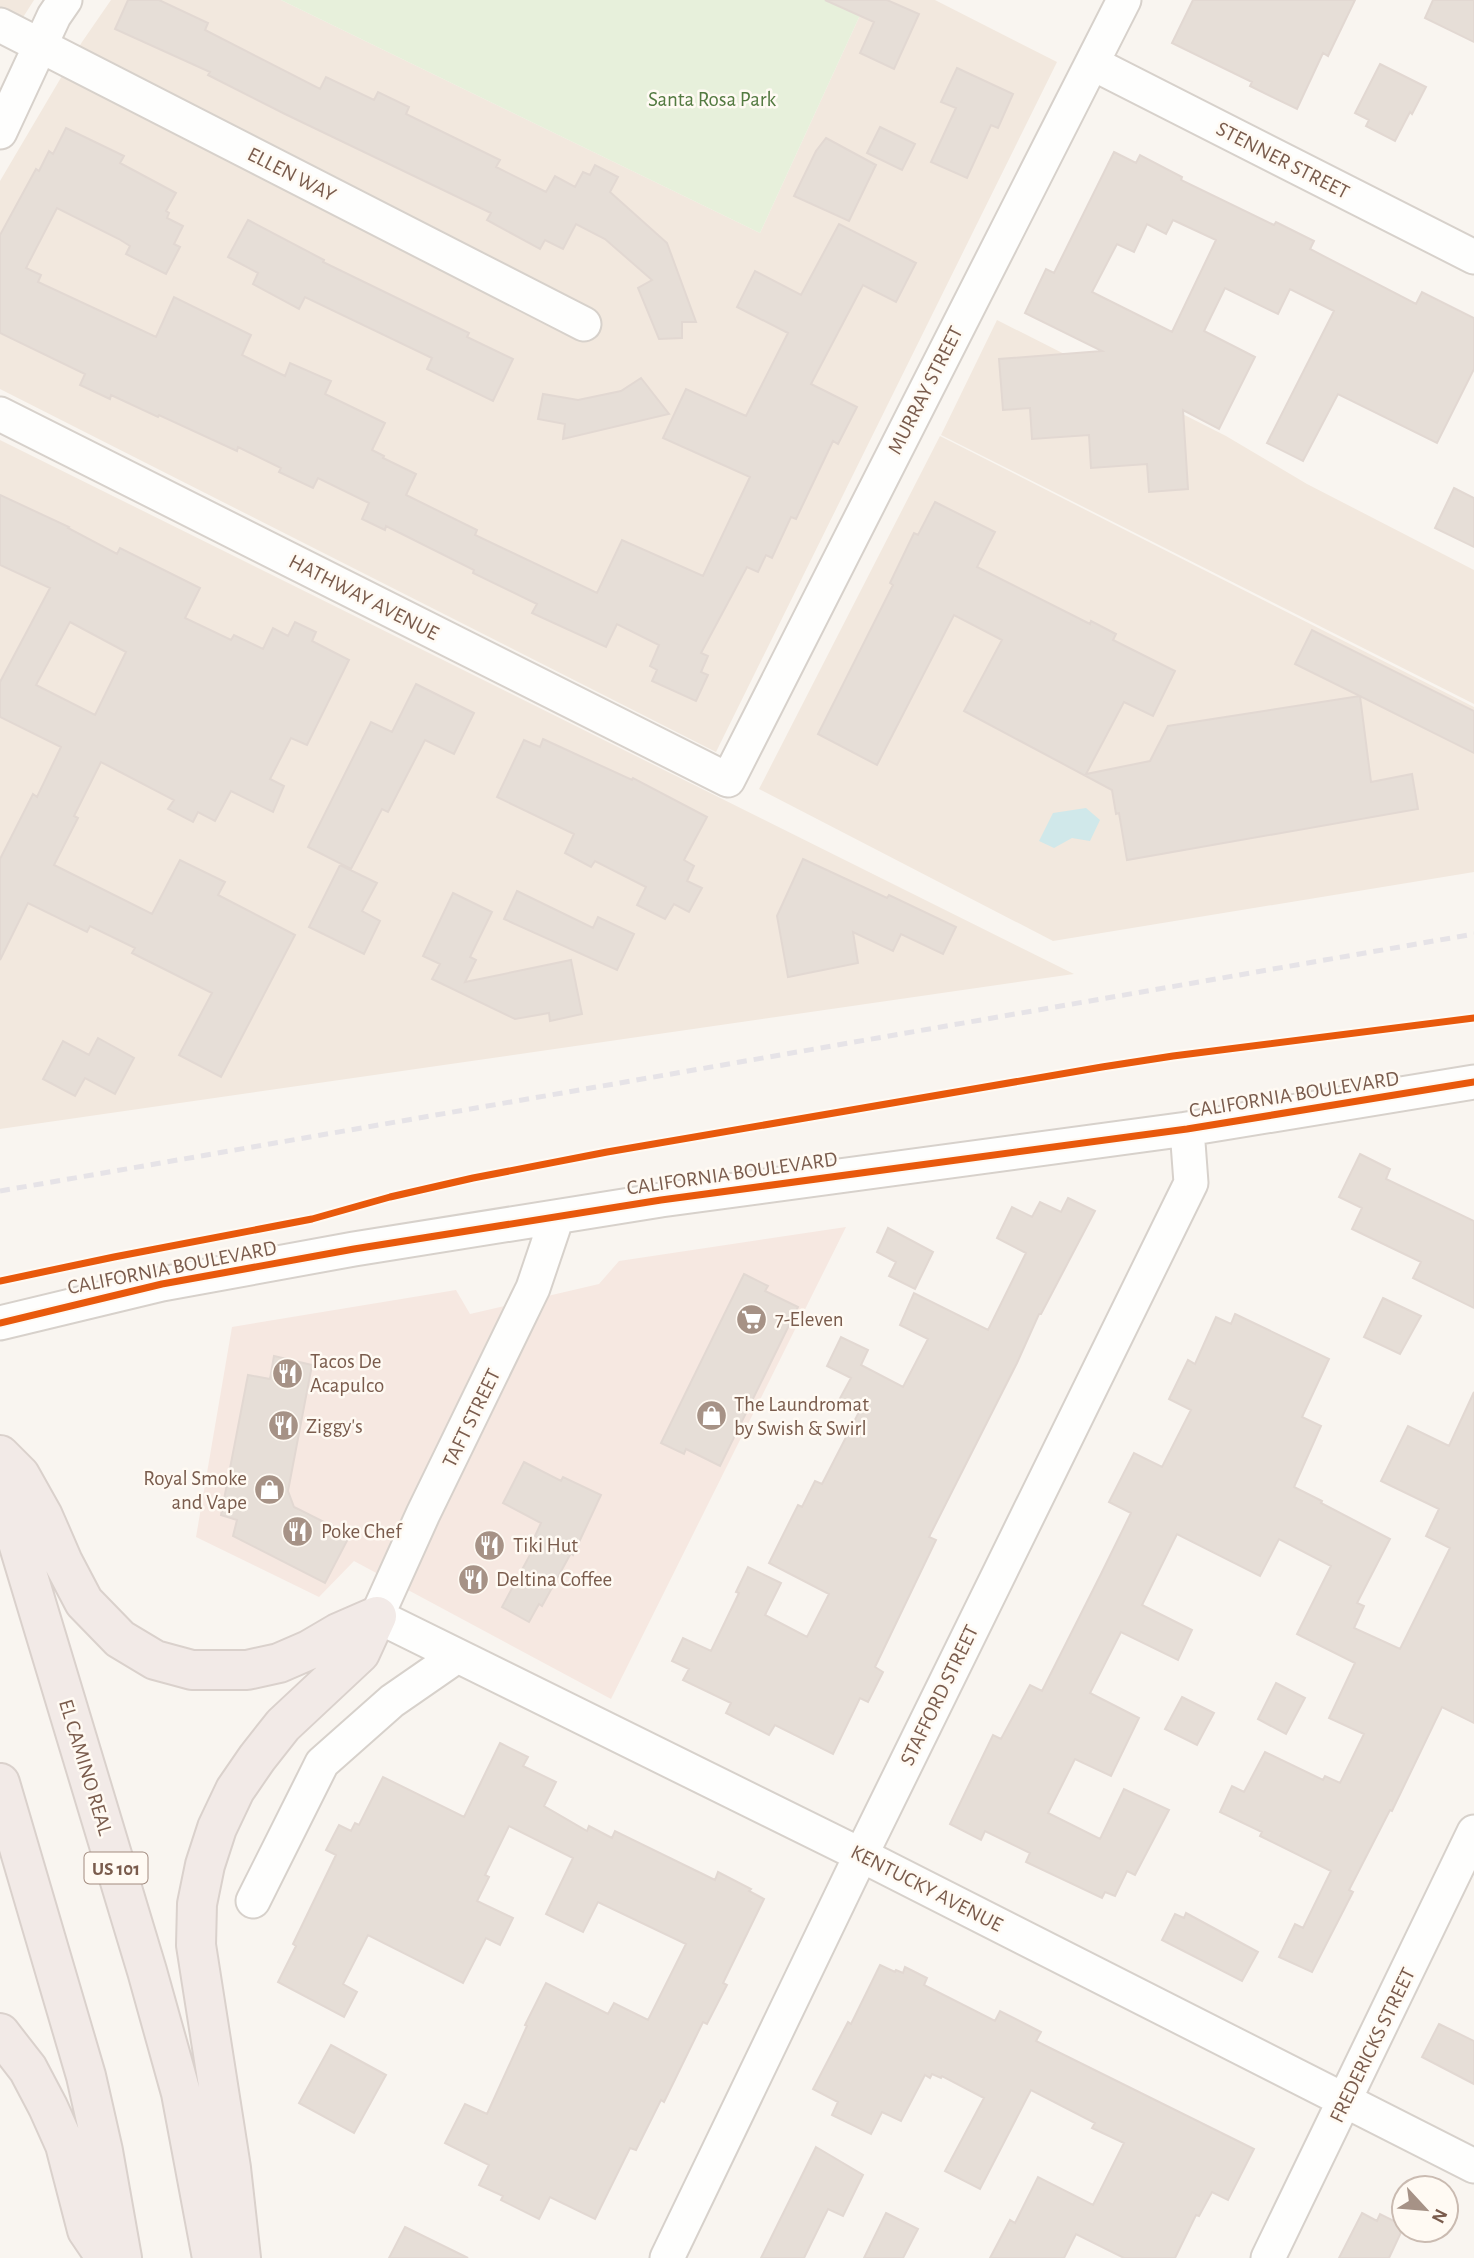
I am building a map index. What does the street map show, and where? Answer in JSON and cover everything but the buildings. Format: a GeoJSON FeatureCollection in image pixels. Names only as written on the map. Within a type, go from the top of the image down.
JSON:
{"type":"FeatureCollection","features":[{"type":"Feature","properties":{"kind":"highway"},"geometry":{"type":"LineString","coordinates":[[0,1455],[20,1475],[84,1602],[120,1639],[155,1660],[191,1670],[247,1670],[309,1650],[338,1633],[377,1616]]}},
{"type":"Feature","properties":{"kind":"highway","name":"EL CAMINO REAL"},"geometry":{"type":"LineString","coordinates":[[0,1483],[147,1971],[181,2093],[212,2258]]}},
{"type":"Feature","properties":{"kind":"highway"},"geometry":{"type":"LineString","coordinates":[[241,2258],[231,2168],[196,1945],[197,1905],[205,1865],[217,1828],[235,1790],[257,1758],[283,1725],[360,1653],[377,1616]]}},
{"type":"Feature","properties":{"kind":"highway"},"geometry":{"type":"LineString","coordinates":[[0,1783],[86,2076],[103,2151],[122,2258]]}},
{"type":"Feature","properties":{"kind":"highway"},"geometry":{"type":"LineString","coordinates":[[0,2033],[28,2069],[48,2106],[65,2145],[87,2230],[106,2258]]}},
{"type":"Feature","properties":{"kind":"street"},"geometry":{"type":"LineString","coordinates":[[0,132],[54,16],[65,0]]}},
{"type":"Feature","properties":{"kind":"street","name":"MURRAY STREET"},"geometry":{"type":"LineString","coordinates":[[728,780],[1124,0]]}},
{"type":"Feature","properties":{"kind":"street","name":"ELLEN WAY"},"geometry":{"type":"LineString","coordinates":[[0,25],[584,324]]}},
{"type":"Feature","properties":{"kind":"street","name":"STENNER STREET"},"geometry":{"type":"LineString","coordinates":[[1092,63],[1474,257]]}},
{"type":"Feature","properties":{"kind":"street","name":"HATHWAY AVENUE"},"geometry":{"type":"LineString","coordinates":[[0,414],[728,780]]}},
{"type":"Feature","properties":{"kind":"street","name":"CALIFORNIA BOULEVARD"},"geometry":{"type":"LineString","coordinates":[[0,1323],[162,1284],[354,1249],[661,1200],[1186,1129],[1474,1082]]}},
{"type":"Feature","properties":{"kind":"street","name":"STAFFORD STREET"},"geometry":{"type":"LineString","coordinates":[[667,2258],[861,1855],[1192,1184],[1186,1129]]}},
{"type":"Feature","properties":{"kind":"street","name":"TAFT STREET"},"geometry":{"type":"LineString","coordinates":[[377,1616],[423,1514],[533,1288],[557,1217]]}},
{"type":"Feature","properties":{"kind":"street","name":"KENTUCKY AVENUE"},"geometry":{"type":"LineString","coordinates":[[377,1616],[1105,1977],[1474,2166]]}},
{"type":"Feature","properties":{"kind":"street"},"geometry":{"type":"LineString","coordinates":[[253,1901],[322,1763],[392,1702],[457,1656]]}},
{"type":"Feature","properties":{"kind":"street","name":"FREDERICKS STREET"},"geometry":{"type":"LineString","coordinates":[[1268,2258],[1474,1832]]}},
{"type":"Feature","properties":{"kind":"shaded area"},"geometry":{"type":"Polygon","coordinates":[[[0,0],[34,0],[22,19],[0,8],[0,0]]]}},
{"type":"Feature","properties":{"kind":"shaded area"},"geometry":{"type":"Polygon","coordinates":[[[111,0],[281,0],[760,233],[867,0],[935,0],[1057,62],[716,752],[0,389],[0,181],[82,42],[111,0]]]}},
{"type":"Feature","properties":{"kind":"shaded area"},"geometry":{"type":"Polygon","coordinates":[[[997,320],[1226,436],[1307,484],[1474,570],[1474,704],[941,435],[997,320]]]}},
{"type":"Feature","properties":{"kind":"shaded area"},"geometry":{"type":"Polygon","coordinates":[[[940,436],[1474,707],[1474,872],[1053,941],[759,789],[940,436]]]}},
{"type":"Feature","properties":{"kind":"shaded area"},"geometry":{"type":"Polygon","coordinates":[[[0,440],[238,558],[1074,974],[0,1129],[0,440]]]}},
{"type":"Feature","properties":{"kind":"shaded area"},"geometry":{"type":"Polygon","coordinates":[[[846,1227],[611,1699],[354,1561],[319,1597],[196,1537],[232,1327],[456,1290],[470,1314],[599,1284],[619,1261],[846,1227]]]}},
{"type":"Feature","properties":{"kind":"green space","name":"Santa Rosa Park"},"geometry":{"type":"Polygon","coordinates":[[[281,0],[867,0],[760,233],[281,0]]]}},
{"type":"Feature","properties":{"kind":"water"},"geometry":{"type":"Polygon","coordinates":[[[1086,808],[1100,820],[1090,841],[1072,838],[1054,848],[1039,841],[1053,813],[1086,808]]]}},
{"type":"Feature","properties":{"kind":"railway"},"geometry":{"type":"LineString","coordinates":[[0,1191],[1474,934]]}},
{"type":"Feature","properties":{"kind":"cycle path"},"geometry":{"type":"LineString","coordinates":[[0,1281],[312,1219],[473,1178],[607,1152],[1173,1056],[1474,1018]]}},
{"type":"Feature","properties":{"kind":"cycle path"},"geometry":{"type":"LineString","coordinates":[[0,1323],[162,1284],[354,1249],[661,1200],[1187,1129],[1474,1082]]}},
{"type":"Feature","properties":{"kind":"place","name":"7-Eleven"},"geometry":{"type":"Point","coordinates":[752,1319]}},
{"type":"Feature","properties":{"kind":"place","name":"Tacos De Acapulco"},"geometry":{"type":"Point","coordinates":[287,1373]}},
{"type":"Feature","properties":{"kind":"place","name":"The Laundromat by Swish & Swirl"},"geometry":{"type":"Point","coordinates":[711,1416]}},
{"type":"Feature","properties":{"kind":"place","name":"Ziggy's"},"geometry":{"type":"Point","coordinates":[283,1426]}},
{"type":"Feature","properties":{"kind":"place","name":"Royal Smoke and Vape"},"geometry":{"type":"Point","coordinates":[270,1490]}},
{"type":"Feature","properties":{"kind":"place","name":"Poke Chef"},"geometry":{"type":"Point","coordinates":[298,1531]}},
{"type":"Feature","properties":{"kind":"place","name":"Tiki Hut"},"geometry":{"type":"Point","coordinates":[490,1545]}},
{"type":"Feature","properties":{"kind":"place","name":"Deltina Coffee"},"geometry":{"type":"Point","coordinates":[473,1579]}}]}
